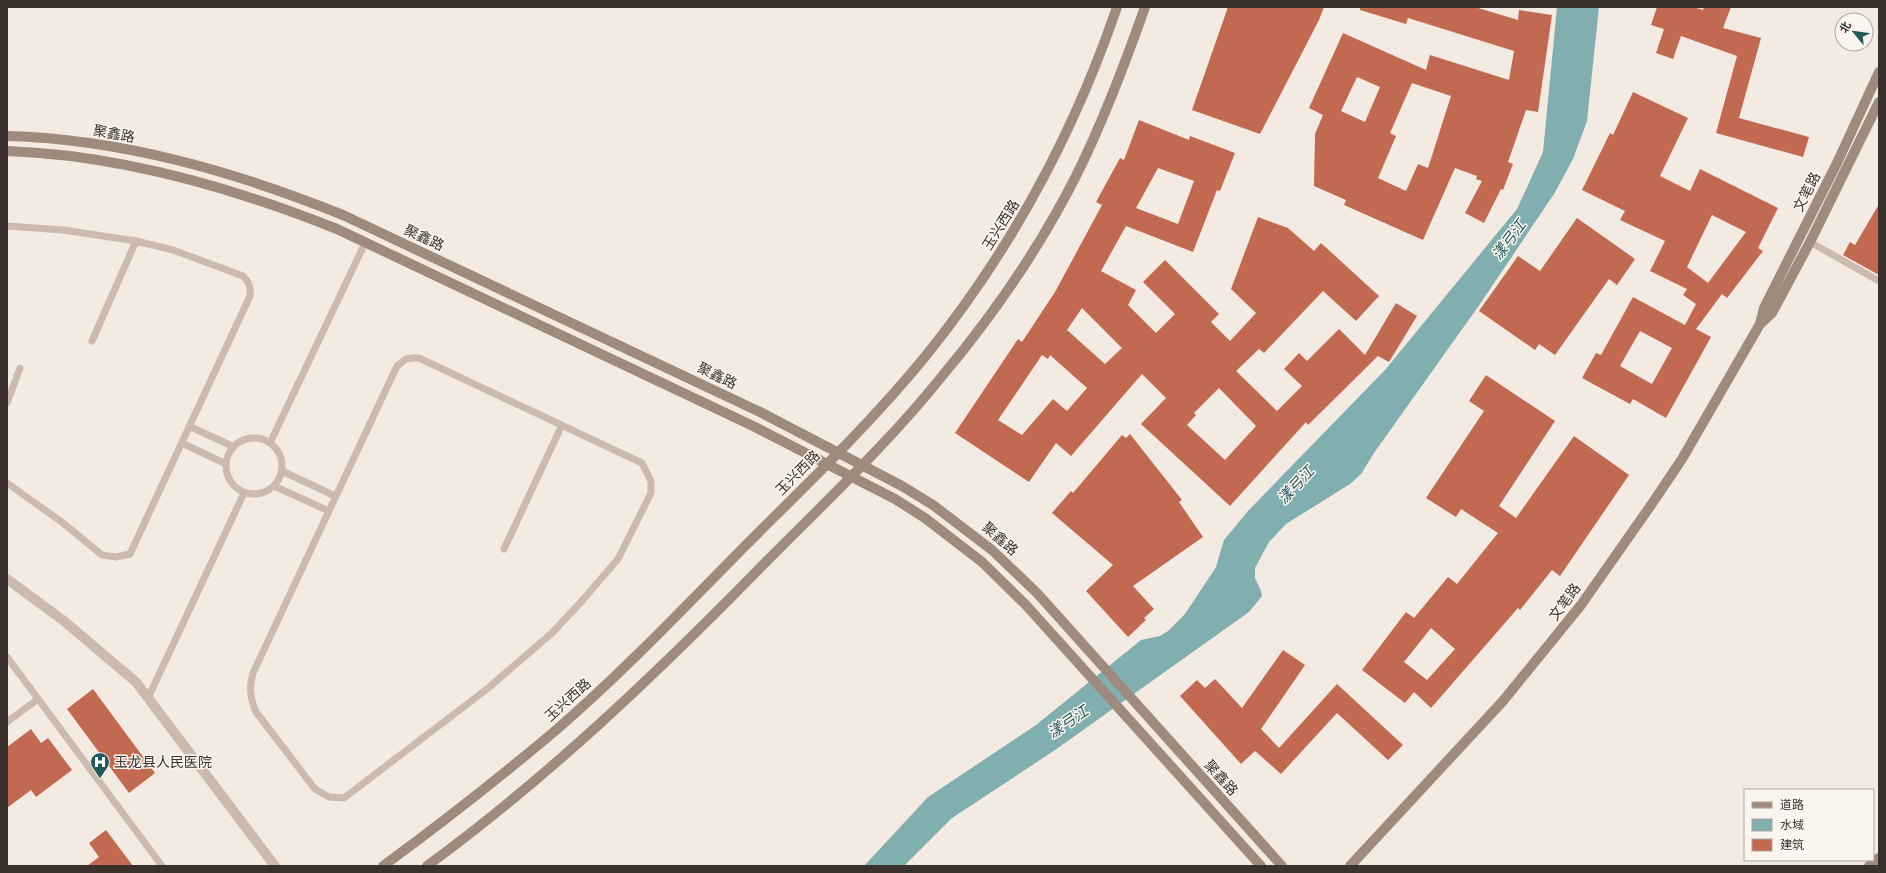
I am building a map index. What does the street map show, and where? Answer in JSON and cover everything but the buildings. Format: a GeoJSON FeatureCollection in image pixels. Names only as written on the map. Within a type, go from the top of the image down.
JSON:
{"type":"FeatureCollection","features":[{"type":"Feature","properties":{"kind":"main road","name":"玉兴西路"},"geometry":{"type":"LineString","coordinates":[[383,866],[447,819],[568,719],[662,631],[838,452],[923,360],[979,285],[1005,246],[1052,165],[1093,72],[1118,7]]}},
{"type":"Feature","properties":{"kind":"main road"},"geometry":{"type":"LineString","coordinates":[[427,866],[518,795],[626,701],[680,650],[862,465],[911,413],[943,376],[980,328],[1027,260],[1075,176],[1117,82],[1145,7]]}},
{"type":"Feature","properties":{"kind":"main road","name":"文笔路"},"geometry":{"type":"LineString","coordinates":[[1350,866],[1503,701],[1581,605],[1616,557],[1678,465],[1760,324],[1764,308],[1837,163],[1879,72]]}},
{"type":"Feature","properties":{"kind":"main road","name":"文笔路"},"geometry":{"type":"LineString","coordinates":[[1760,324],[1772,313],[1810,242],[1879,102]]}},
{"type":"Feature","properties":{"kind":"main road","name":"聚鑫路"},"geometry":{"type":"LineString","coordinates":[[7,136],[59,140],[147,154],[232,175],[343,215],[699,382],[838,452],[934,505],[992,550],[1037,593],[1282,866]]}},
{"type":"Feature","properties":{"kind":"main road","name":"聚鑫路"},"geometry":{"type":"LineString","coordinates":[[7,151],[57,155],[102,161],[186,178],[279,207],[336,229],[692,396],[827,463],[894,499],[925,518],[982,562],[1026,604],[1261,866]]}},
{"type":"Feature","properties":{"kind":"main road"},"geometry":{"type":"LineString","coordinates":[[1869,866],[1879,858]]}},
{"type":"Feature","properties":{"kind":"street"},"geometry":{"type":"LineString","coordinates":[[7,579],[101,651],[136,682],[275,866]]}},
{"type":"Feature","properties":{"kind":"lane"},"geometry":{"type":"LineString","coordinates":[[7,226],[63,230],[136,241],[173,250],[243,276],[249,284],[250,296],[130,554],[116,558],[102,555],[63,523],[7,483]]}},
{"type":"Feature","properties":{"kind":"lane"},"geometry":{"type":"LineString","coordinates":[[92,341],[136,241]]}},
{"type":"Feature","properties":{"kind":"lane"},"geometry":{"type":"LineString","coordinates":[[1810,242],[1879,281]]}},
{"type":"Feature","properties":{"kind":"lane"},"geometry":{"type":"LineString","coordinates":[[270,443],[364,243]]}},
{"type":"Feature","properties":{"kind":"lane"},"geometry":{"type":"LineString","coordinates":[[419,358],[642,463],[649,475],[651,493],[618,559],[552,633],[488,689],[344,798],[329,797],[315,789],[256,712],[250,689],[253,673],[335,496],[397,366],[406,359],[419,358]]}},
{"type":"Feature","properties":{"kind":"lane"},"geometry":{"type":"LineString","coordinates":[[7,403],[20,368]]}},
{"type":"Feature","properties":{"kind":"lane"},"geometry":{"type":"LineString","coordinates":[[504,549],[562,425]]}},
{"type":"Feature","properties":{"kind":"lane"},"geometry":{"type":"LineString","coordinates":[[189,426],[234,447]]}},
{"type":"Feature","properties":{"kind":"lane"},"geometry":{"type":"LineString","coordinates":[[255,438],[270,443],[276,448],[280,456],[282,472],[274,486],[260,494],[244,493],[231,483],[226,464],[229,454],[234,447],[240,442],[255,438]]}},
{"type":"Feature","properties":{"kind":"lane"},"geometry":{"type":"LineString","coordinates":[[182,443],[226,464]]}},
{"type":"Feature","properties":{"kind":"lane"},"geometry":{"type":"LineString","coordinates":[[282,472],[335,496]]}},
{"type":"Feature","properties":{"kind":"lane"},"geometry":{"type":"LineString","coordinates":[[274,486],[329,511]]}},
{"type":"Feature","properties":{"kind":"lane"},"geometry":{"type":"LineString","coordinates":[[148,698],[244,493]]}},
{"type":"Feature","properties":{"kind":"lane"},"geometry":{"type":"LineString","coordinates":[[7,657],[162,866]]}},
{"type":"Feature","properties":{"kind":"lane"},"geometry":{"type":"LineString","coordinates":[[7,722],[38,699]]}},
{"type":"Feature","properties":{"kind":"water","name":"漾弓江"},"geometry":{"type":"Polygon","coordinates":[[[1557,7],[1599,7],[1587,121],[1573,159],[1554,194],[1480,304],[1374,453],[1361,474],[1350,484],[1286,524],[1269,542],[1255,568],[1255,578],[1262,596],[1249,612],[1055,750],[952,818],[904,866],[864,866],[928,797],[1036,725],[1141,640],[1160,636],[1168,631],[1185,614],[1216,567],[1224,540],[1248,511],[1385,370],[1517,209],[1543,152],[1557,7]]]}},
{"type":"Feature","properties":{"kind":"place","name":"玉龙县人民医院"},"geometry":{"type":"Point","coordinates":[100,779]}}]}
